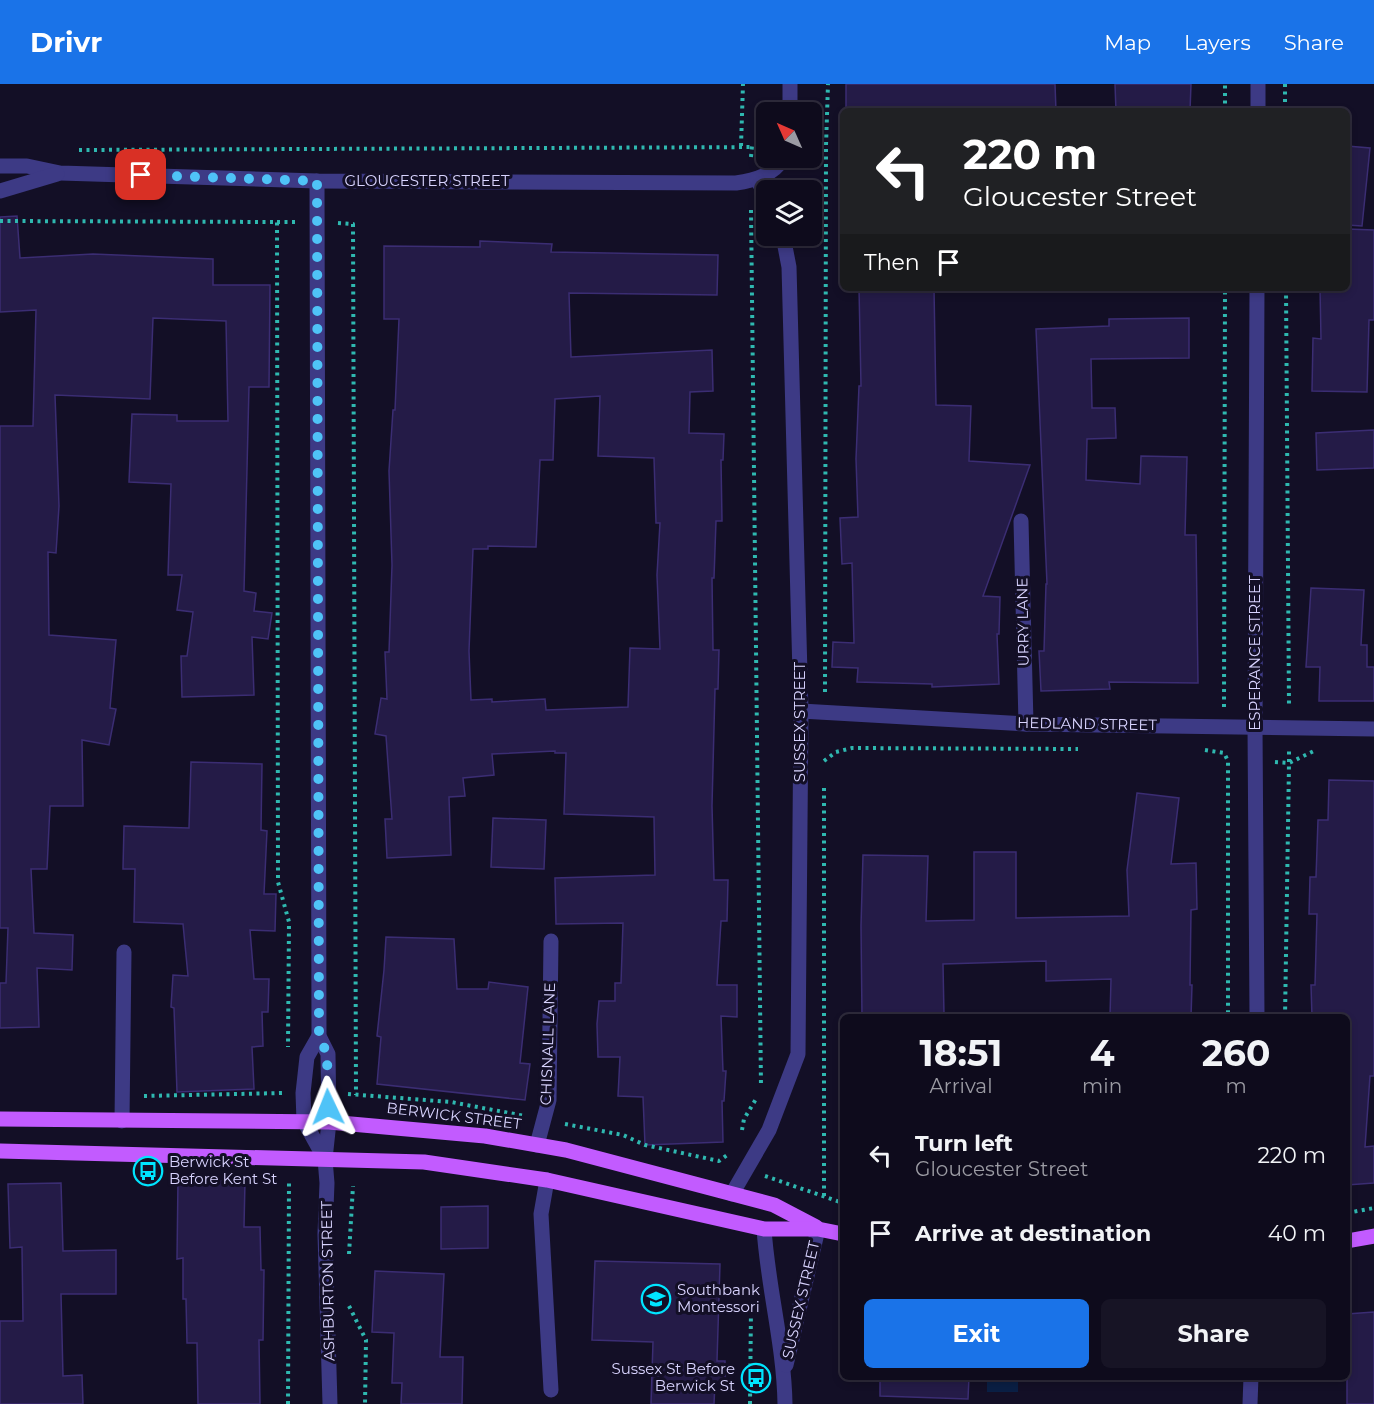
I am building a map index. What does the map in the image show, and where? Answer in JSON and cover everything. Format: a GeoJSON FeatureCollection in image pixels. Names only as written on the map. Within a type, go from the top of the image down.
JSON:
{"type":"FeatureCollection","features":[{"type":"Feature","properties":{"kind":"main road","name":"BERWICK STREET"},"geometry":{"type":"LineString","coordinates":[[0,1119],[304,1121],[484,1136],[566,1150],[774,1205],[818,1229]]}},
{"type":"Feature","properties":{"kind":"main road","name":"BERWICK STREET"},"geometry":{"type":"LineString","coordinates":[[0,1151],[424,1162],[547,1180],[764,1229],[818,1229],[840,1233]]}},
{"type":"Feature","properties":{"kind":"main road"},"geometry":{"type":"LineString","coordinates":[[1350,1240],[1374,1236]]}},
{"type":"Feature","properties":{"kind":"street"},"geometry":{"type":"LineString","coordinates":[[790,84],[790,102]]}},
{"type":"Feature","properties":{"kind":"street"},"geometry":{"type":"LineString","coordinates":[[1258,84],[1258,108]]}},
{"type":"Feature","properties":{"kind":"street","name":"GLOUCESTER STREET"},"geometry":{"type":"LineString","coordinates":[[0,166],[27,166],[60,173],[317,181],[712,183],[753,180]]}},
{"type":"Feature","properties":{"kind":"street"},"geometry":{"type":"LineString","coordinates":[[756,184],[753,180],[775,168]]}},
{"type":"Feature","properties":{"kind":"street","name":"GLOUCESTER STREET"},"geometry":{"type":"LineString","coordinates":[[0,191],[60,173]]}},
{"type":"Feature","properties":{"kind":"street","name":"ASHBURTON STREET"},"geometry":{"type":"LineString","coordinates":[[317,181],[319,222],[319,1036],[327,1054],[329,1122],[325,1159],[327,1183],[325,1234],[330,1404]]}},
{"type":"Feature","properties":{"kind":"street","name":"SUSSEX STREET"},"geometry":{"type":"LineString","coordinates":[[732,1194],[769,1130],[798,1054],[801,711],[789,267],[785,246]]}},
{"type":"Feature","properties":{"kind":"street","name":"ESPERANCE STREET"},"geometry":{"type":"LineString","coordinates":[[1257,291],[1255,726],[1257,1014]]}},
{"type":"Feature","properties":{"kind":"street","name":"URRY LANE"},"geometry":{"type":"LineString","coordinates":[[1021,521],[1026,724]]}},
{"type":"Feature","properties":{"kind":"street","name":"HEDLAND STREET"},"geometry":{"type":"LineString","coordinates":[[801,711],[1026,724],[1374,729]]}},
{"type":"Feature","properties":{"kind":"street","name":"CHISNALL LANE"},"geometry":{"type":"LineString","coordinates":[[537,1145],[549,1100],[551,941]]}},
{"type":"Feature","properties":{"kind":"street"},"geometry":{"type":"LineString","coordinates":[[122,1121],[124,952]]}},
{"type":"Feature","properties":{"kind":"street","name":"ASHBURTON STREET"},"geometry":{"type":"LineString","coordinates":[[319,1036],[307,1057],[303,1093],[304,1121],[325,1159]]}},
{"type":"Feature","properties":{"kind":"street"},"geometry":{"type":"LineString","coordinates":[[547,1180],[541,1214],[551,1390]]}},
{"type":"Feature","properties":{"kind":"street","name":"SUSSEX STREET"},"geometry":{"type":"LineString","coordinates":[[764,1229],[766,1267],[784,1370],[785,1404]]}},
{"type":"Feature","properties":{"kind":"street","name":"SUSSEX STREET"},"geometry":{"type":"LineString","coordinates":[[784,1370],[818,1229]]}},
{"type":"Feature","properties":{"kind":"street"},"geometry":{"type":"LineString","coordinates":[[1250,1404],[1251,1380]]}},
{"type":"Feature","properties":{"kind":"path"},"geometry":{"type":"LineString","coordinates":[[741,146],[742,84]]}},
{"type":"Feature","properties":{"kind":"path"},"geometry":{"type":"LineString","coordinates":[[825,712],[828,84]]}},
{"type":"Feature","properties":{"kind":"path"},"geometry":{"type":"LineString","coordinates":[[1225,84],[1225,108]]}},
{"type":"Feature","properties":{"kind":"path"},"geometry":{"type":"LineString","coordinates":[[1285,84],[1286,108]]}},
{"type":"Feature","properties":{"kind":"path"},"geometry":{"type":"LineString","coordinates":[[741,1137],[744,1119],[761,1091],[752,146]]}},
{"type":"Feature","properties":{"kind":"path"},"geometry":{"type":"LineString","coordinates":[[68,150],[756,146]]}},
{"type":"Feature","properties":{"kind":"path"},"geometry":{"type":"LineString","coordinates":[[822,146],[826,146]]}},
{"type":"Feature","properties":{"kind":"path"},"geometry":{"type":"LineString","coordinates":[[0,221],[353,224],[356,1095]]}},
{"type":"Feature","properties":{"kind":"path"},"geometry":{"type":"LineString","coordinates":[[277,222],[278,882],[289,922],[288,1059]]}},
{"type":"Feature","properties":{"kind":"path"},"geometry":{"type":"LineString","coordinates":[[1225,291],[1224,753],[1228,761],[1228,1014]]}},
{"type":"Feature","properties":{"kind":"path"},"geometry":{"type":"LineString","coordinates":[[1285,1014],[1289,763],[1286,291]]}},
{"type":"Feature","properties":{"kind":"path"},"geometry":{"type":"LineString","coordinates":[[824,761],[836,752],[852,748],[1078,749]]}},
{"type":"Feature","properties":{"kind":"path"},"geometry":{"type":"LineString","coordinates":[[1198,749],[1224,753]]}},
{"type":"Feature","properties":{"kind":"path"},"geometry":{"type":"LineString","coordinates":[[1289,763],[1316,750],[1328,751]]}},
{"type":"Feature","properties":{"kind":"path"},"geometry":{"type":"LineString","coordinates":[[824,773],[825,751]]}},
{"type":"Feature","properties":{"kind":"path"},"geometry":{"type":"LineString","coordinates":[[824,784],[824,1196]]}},
{"type":"Feature","properties":{"kind":"path"},"geometry":{"type":"LineString","coordinates":[[341,1094],[451,1102],[623,1135],[645,1145],[719,1161],[840,1202]]}},
{"type":"Feature","properties":{"kind":"path"},"geometry":{"type":"LineString","coordinates":[[719,1161],[733,1151]]}},
{"type":"Feature","properties":{"kind":"path"},"geometry":{"type":"LineString","coordinates":[[288,1404],[289,1181]]}},
{"type":"Feature","properties":{"kind":"path"},"geometry":{"type":"LineString","coordinates":[[349,1256],[353,1186]]}},
{"type":"Feature","properties":{"kind":"path"},"geometry":{"type":"LineString","coordinates":[[1350,1212],[1374,1208]]}},
{"type":"Feature","properties":{"kind":"path"},"geometry":{"type":"LineString","coordinates":[[750,1404],[751,1300]]}},
{"type":"Feature","properties":{"kind":"path"},"geometry":{"type":"LineString","coordinates":[[347,1301],[366,1340],[365,1404]]}},
{"type":"Feature","properties":{"kind":"water"},"geometry":{"type":"Polygon","coordinates":[[[1018,1381],[1018,1392],[987,1392],[987,1382],[1018,1381]]]}},
{"type":"Feature","properties":{"kind":"building"},"geometry":{"type":"Polygon","coordinates":[[[846,84],[1055,84],[1056,108],[846,108],[846,84]]]}},
{"type":"Feature","properties":{"kind":"building"},"geometry":{"type":"Polygon","coordinates":[[[1115,84],[1191,84],[1190,108],[1116,108],[1115,84]]]}},
{"type":"Feature","properties":{"kind":"building"},"geometry":{"type":"Polygon","coordinates":[[[1350,146],[1370,148],[1362,226],[1350,225],[1350,146]]]}},
{"type":"Feature","properties":{"kind":"building"},"geometry":{"type":"Polygon","coordinates":[[[17,216],[20,258],[93,254],[213,259],[213,285],[270,285],[269,387],[249,387],[244,591],[256,593],[254,611],[272,613],[268,639],[252,637],[254,695],[182,697],[181,656],[187,656],[193,612],[177,610],[182,575],[168,575],[171,484],[129,482],[132,414],[177,415],[177,421],[228,421],[226,321],[153,318],[150,399],[55,395],[59,506],[56,553],[48,552],[49,635],[116,640],[110,708],[116,709],[109,745],[82,740],[83,806],[50,806],[47,869],[31,869],[34,933],[73,935],[72,970],[37,968],[39,1027],[0,1028],[0,983],[6,983],[8,928],[0,928],[0,426],[33,426],[36,310],[0,312],[0,217],[17,216]]]}},
{"type":"Feature","properties":{"kind":"building"},"geometry":{"type":"Polygon","coordinates":[[[1350,229],[1374,230],[1374,320],[1369,320],[1367,392],[1312,391],[1313,338],[1321,339],[1320,291],[1350,291],[1350,229]]]}},
{"type":"Feature","properties":{"kind":"building"},"geometry":{"type":"Polygon","coordinates":[[[480,241],[552,244],[551,252],[718,255],[717,295],[569,293],[571,357],[712,350],[713,391],[690,392],[689,433],[724,434],[723,460],[721,460],[722,521],[716,521],[714,578],[712,578],[713,650],[719,650],[718,689],[715,689],[712,806],[714,880],[728,880],[727,921],[721,921],[717,985],[737,985],[737,1017],[721,1016],[723,1071],[726,1071],[724,1101],[722,1101],[723,1142],[645,1145],[643,1097],[618,1096],[620,1057],[598,1057],[599,1001],[615,1001],[615,983],[621,983],[623,923],[556,924],[555,878],[655,875],[654,817],[564,814],[566,753],[555,753],[555,751],[492,754],[494,775],[463,778],[465,796],[449,797],[451,855],[387,858],[385,819],[392,819],[386,736],[375,734],[381,698],[387,699],[385,652],[389,652],[392,565],[389,471],[393,410],[395,410],[399,319],[384,319],[384,246],[480,247],[480,241]],[[600,396],[555,399],[553,460],[540,460],[536,547],[488,546],[488,549],[473,549],[469,651],[471,700],[492,699],[492,702],[545,699],[546,710],[628,707],[630,648],[660,649],[657,575],[660,523],[656,523],[654,458],[598,456],[600,396]]]}},
{"type":"Feature","properties":{"kind":"building"},"geometry":{"type":"Polygon","coordinates":[[[859,291],[934,291],[936,405],[971,406],[969,461],[1030,465],[983,596],[1000,597],[999,634],[997,634],[999,684],[932,687],[932,684],[857,682],[858,668],[832,667],[833,642],[854,643],[852,563],[842,564],[840,518],[858,517],[856,459],[859,386],[861,386],[859,291]]]}},
{"type":"Feature","properties":{"kind":"building"},"geometry":{"type":"Polygon","coordinates":[[[1189,318],[1189,358],[1091,359],[1092,408],[1115,408],[1116,438],[1087,439],[1086,480],[1140,484],[1141,456],[1187,457],[1185,535],[1196,535],[1198,683],[1109,682],[1110,689],[1041,691],[1039,651],[1044,651],[1047,584],[1036,329],[1109,326],[1109,319],[1189,318]]]}},
{"type":"Feature","properties":{"kind":"building"},"geometry":{"type":"Polygon","coordinates":[[[1374,430],[1374,468],[1317,470],[1316,433],[1374,430]]]}},
{"type":"Feature","properties":{"kind":"building"},"geometry":{"type":"Polygon","coordinates":[[[1311,588],[1364,590],[1361,645],[1367,645],[1367,667],[1374,667],[1374,701],[1319,701],[1320,667],[1306,667],[1311,588]]]}},
{"type":"Feature","properties":{"kind":"building"},"geometry":{"type":"Polygon","coordinates":[[[191,762],[262,764],[261,830],[267,831],[264,894],[276,894],[275,931],[250,930],[254,979],[269,979],[268,1012],[262,1012],[263,1046],[252,1047],[254,1089],[177,1092],[174,1008],[171,1007],[173,975],[188,976],[183,924],[134,922],[135,869],[123,869],[124,826],[189,828],[191,762]]]}},
{"type":"Feature","properties":{"kind":"building"},"geometry":{"type":"Polygon","coordinates":[[[1329,780],[1374,781],[1374,1076],[1370,1076],[1365,1147],[1374,1146],[1374,1183],[1350,1185],[1350,1014],[1312,1014],[1311,985],[1315,985],[1317,914],[1309,914],[1310,877],[1316,877],[1318,820],[1328,820],[1329,780]]]}},
{"type":"Feature","properties":{"kind":"building"},"geometry":{"type":"Polygon","coordinates":[[[1137,793],[1179,798],[1171,864],[1196,863],[1197,909],[1191,910],[1191,1014],[1110,1014],[1111,979],[1046,981],[1046,961],[943,964],[944,1014],[862,1014],[863,855],[928,856],[926,921],[974,920],[974,852],[1016,852],[1016,918],[1129,916],[1127,870],[1137,793]]]}},
{"type":"Feature","properties":{"kind":"building"},"geometry":{"type":"Polygon","coordinates":[[[493,818],[546,820],[544,869],[491,867],[493,818]]]}},
{"type":"Feature","properties":{"kind":"building"},"geometry":{"type":"Polygon","coordinates":[[[386,937],[454,939],[457,989],[488,989],[489,982],[528,987],[520,1063],[530,1064],[525,1100],[377,1084],[381,1037],[377,1036],[386,937]]]}},
{"type":"Feature","properties":{"kind":"building"},"geometry":{"type":"Polygon","coordinates":[[[178,1180],[245,1181],[244,1227],[260,1227],[261,1270],[264,1270],[263,1340],[259,1340],[260,1404],[198,1404],[197,1343],[187,1343],[186,1299],[183,1299],[183,1258],[177,1259],[178,1180]]]}},
{"type":"Feature","properties":{"kind":"building"},"geometry":{"type":"Polygon","coordinates":[[[61,1183],[63,1251],[116,1250],[116,1294],[61,1294],[63,1376],[82,1375],[83,1404],[0,1404],[0,1321],[23,1321],[22,1247],[10,1248],[8,1184],[61,1183]]]}},
{"type":"Feature","properties":{"kind":"building"},"geometry":{"type":"Polygon","coordinates":[[[488,1206],[488,1248],[441,1249],[441,1207],[488,1206]]]}},
{"type":"Feature","properties":{"kind":"building"},"geometry":{"type":"Polygon","coordinates":[[[595,1261],[720,1264],[717,1361],[725,1361],[725,1382],[715,1382],[714,1404],[651,1404],[653,1342],[592,1340],[595,1261]]]}},
{"type":"Feature","properties":{"kind":"building"},"geometry":{"type":"Polygon","coordinates":[[[375,1271],[444,1274],[440,1357],[463,1357],[462,1404],[401,1404],[402,1383],[392,1383],[394,1333],[372,1332],[375,1271]]]}},
{"type":"Feature","properties":{"kind":"building"},"geometry":{"type":"Polygon","coordinates":[[[1374,1312],[1374,1404],[1347,1404],[1347,1380],[1350,1380],[1350,1314],[1374,1312]]]}},
{"type":"Feature","properties":{"kind":"building"},"geometry":{"type":"Polygon","coordinates":[[[880,1380],[969,1380],[968,1399],[880,1396],[880,1380]]]}},
{"type":"Feature","properties":{"kind":"place","name":"Berwick St Before Kent St"},"geometry":{"type":"Point","coordinates":[148,1171]}},
{"type":"Feature","properties":{"kind":"place","name":"Southbank Montessori"},"geometry":{"type":"Point","coordinates":[656,1299]}},
{"type":"Feature","properties":{"kind":"place","name":"Sussex St Before Berwick St"},"geometry":{"type":"Point","coordinates":[756,1378]}},
{"type":"Feature","properties":{"kind":"route"},"geometry":{"type":"LineString","coordinates":[[141,175],[317,181],[319,222],[319,1036],[327,1054],[328,1107]]}}]}
